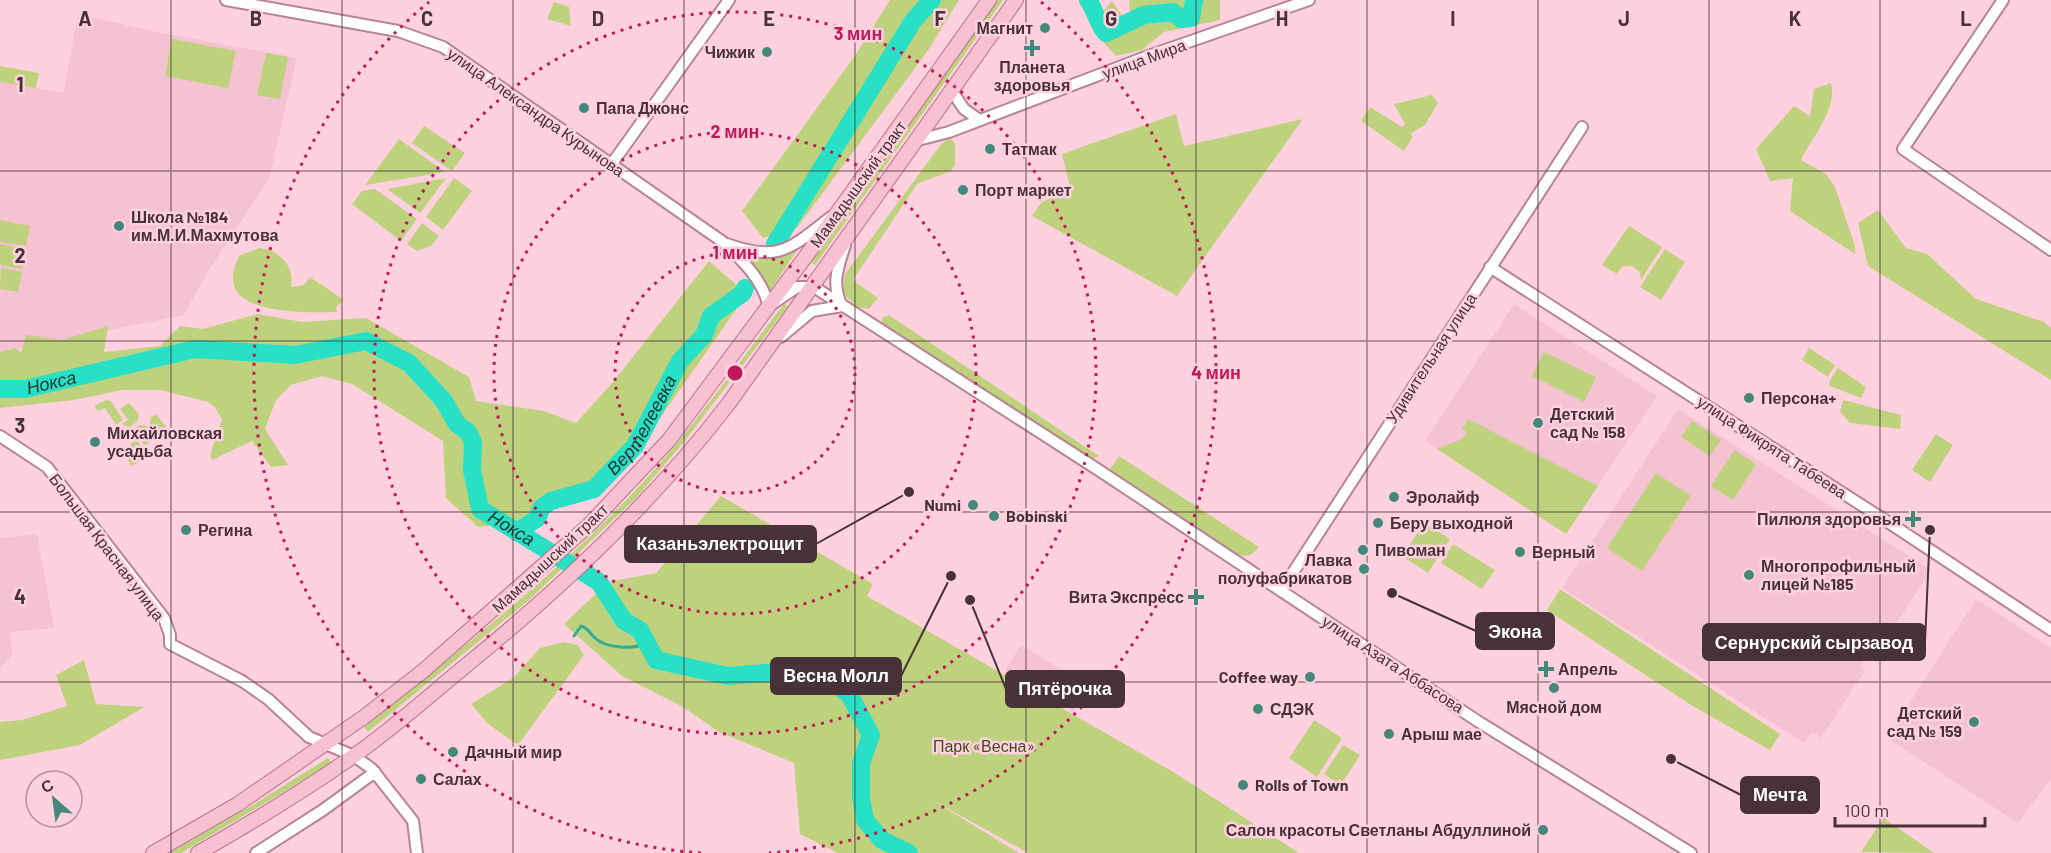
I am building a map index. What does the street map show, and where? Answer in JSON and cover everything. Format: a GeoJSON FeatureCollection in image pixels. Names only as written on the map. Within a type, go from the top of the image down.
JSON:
{"type":"FeatureCollection","features":[{"type":"Feature","properties":{"kind":"main road","name":"Мамадышский тракт"},"geometry":{"type":"LineString","coordinates":[[153,853],[238,804],[325,746],[423,671],[523,586],[590,525],[669,440],[841,209],[989,0]]}},
{"type":"Feature","properties":{"kind":"main road","name":"Мамадышский тракт"},"geometry":{"type":"LineString","coordinates":[[198,853],[261,817],[354,756],[540,605],[606,543],[694,448],[814,287],[1016,0]]}},
{"type":"Feature","properties":{"kind":"street","name":"улица Александра Курынова"},"geometry":{"type":"LineString","coordinates":[[226,0],[398,31],[432,41],[723,242],[752,270],[761,283],[769,306]]}},
{"type":"Feature","properties":{"kind":"street"},"geometry":{"type":"LineString","coordinates":[[611,165],[729,0]]}},
{"type":"Feature","properties":{"kind":"street","name":"улица Мира"},"geometry":{"type":"LineString","coordinates":[[918,140],[949,132],[978,119],[1309,0]]}},
{"type":"Feature","properties":{"kind":"street"},"geometry":{"type":"LineString","coordinates":[[2003,0],[1903,149],[2051,250]]}},
{"type":"Feature","properties":{"kind":"street"},"geometry":{"type":"LineString","coordinates":[[952,91],[964,109],[978,119]]}},
{"type":"Feature","properties":{"kind":"street","name":"Удивительная улица"},"geometry":{"type":"LineString","coordinates":[[1281,591],[1582,127]]}},
{"type":"Feature","properties":{"kind":"street","name":"улица Александра Курынова"},"geometry":{"type":"LineString","coordinates":[[723,242],[752,252],[777,252],[791,247],[841,209]]}},
{"type":"Feature","properties":{"kind":"street"},"geometry":{"type":"LineString","coordinates":[[771,346],[801,318],[812,311],[842,306],[836,294],[835,279],[846,242]]}},
{"type":"Feature","properties":{"kind":"street","name":"улица Фикрята Табеева"},"geometry":{"type":"LineString","coordinates":[[1490,267],[1894,526],[2051,630]]}},
{"type":"Feature","properties":{"kind":"street"},"geometry":{"type":"LineString","coordinates":[[769,306],[796,287],[814,287]]}},
{"type":"Feature","properties":{"kind":"street","name":"улица Азата Аббасова"},"geometry":{"type":"LineString","coordinates":[[814,287],[1097,469],[1479,722],[1691,853]]}},
{"type":"Feature","properties":{"kind":"street","name":"Большая Красная улица"},"geometry":{"type":"LineString","coordinates":[[0,436],[47,467],[164,618],[170,635],[170,644],[242,681],[268,699],[309,737],[325,746],[354,756],[375,772],[413,821],[417,853]]}},
{"type":"Feature","properties":{"kind":"street"},"geometry":{"type":"LineString","coordinates":[[256,853],[323,810],[375,772]]}},
{"type":"Feature","properties":{"kind":"shaded area","name":"Школа №184 им.М.И.Махмутова"},"geometry":{"type":"Polygon","coordinates":[[[78,14],[157,32],[297,58],[269,179],[207,273],[184,315],[0,352],[0,82],[63,93],[78,14]]]}},
{"type":"Feature","properties":{"kind":"shaded area","name":"Детский сад № 158"},"geometry":{"type":"Polygon","coordinates":[[[1514,304],[1657,396],[1566,534],[1425,441],[1514,304]]]}},
{"type":"Feature","properties":{"kind":"shaded area","name":"Многопрофильный лицей №185"},"geometry":{"type":"Polygon","coordinates":[[[1678,409],[1931,570],[1880,648],[1872,648],[1866,657],[1861,665],[1864,672],[1821,738],[1813,732],[1804,743],[1562,588],[1678,409]]]}},
{"type":"Feature","properties":{"kind":"shaded area"},"geometry":{"type":"Polygon","coordinates":[[[37,534],[54,628],[10,632],[12,655],[0,667],[0,538],[37,534]]]}},
{"type":"Feature","properties":{"kind":"shaded area","name":"Детский сад № 159"},"geometry":{"type":"Polygon","coordinates":[[[1976,599],[2051,648],[2051,779],[2018,823],[1887,738],[1976,599]]]}},
{"type":"Feature","properties":{"kind":"shaded area"},"geometry":{"type":"Polygon","coordinates":[[[1021,645],[1089,686],[1073,712],[1005,670],[1021,645]]]}},
{"type":"Feature","properties":{"kind":"green space"},"geometry":{"type":"Polygon","coordinates":[[[890,0],[959,0],[929,49],[797,228],[763,238],[742,211],[854,57],[890,0]]]}},
{"type":"Feature","properties":{"kind":"green space"},"geometry":{"type":"Polygon","coordinates":[[[997,0],[1003,0],[815,265],[811,263],[997,0]]]}},
{"type":"Feature","properties":{"kind":"green space"},"geometry":{"type":"Polygon","coordinates":[[[1129,0],[1220,0],[1220,20],[1164,32],[1142,50],[1116,56],[1095,33],[1099,16],[1112,1],[1122,15],[1130,13],[1129,0]]]}},
{"type":"Feature","properties":{"kind":"green space"},"geometry":{"type":"Polygon","coordinates":[[[554,2],[569,7],[571,26],[547,19],[554,2]]]}},
{"type":"Feature","properties":{"kind":"green space"},"geometry":{"type":"Polygon","coordinates":[[[172,39],[236,51],[228,88],[165,76],[172,39]]]}},
{"type":"Feature","properties":{"kind":"green space"},"geometry":{"type":"Polygon","coordinates":[[[266,53],[288,57],[280,99],[257,95],[266,53]]]}},
{"type":"Feature","properties":{"kind":"green space"},"geometry":{"type":"Polygon","coordinates":[[[0,66],[39,73],[36,88],[0,82],[0,66]]]}},
{"type":"Feature","properties":{"kind":"green space"},"geometry":{"type":"Polygon","coordinates":[[[1831,83],[1831,102],[1827,113],[1801,160],[1826,174],[1835,187],[1855,246],[1855,254],[1790,211],[1793,178],[1770,181],[1756,149],[1794,106],[1810,116],[1814,89],[1831,83]]]}},
{"type":"Feature","properties":{"kind":"green space"},"geometry":{"type":"Polygon","coordinates":[[[1432,95],[1438,103],[1425,125],[1411,133],[1412,138],[1404,151],[1361,121],[1370,107],[1402,127],[1405,124],[1394,104],[1432,95]]]}},
{"type":"Feature","properties":{"kind":"green space"},"geometry":{"type":"Polygon","coordinates":[[[1176,114],[1184,146],[1303,119],[1177,296],[1032,216],[1041,203],[1070,187],[1062,154],[1176,114]]]}},
{"type":"Feature","properties":{"kind":"green space"},"geometry":{"type":"Polygon","coordinates":[[[424,126],[465,153],[452,171],[412,143],[424,126]]]}},
{"type":"Feature","properties":{"kind":"green space"},"geometry":{"type":"Polygon","coordinates":[[[951,138],[955,144],[955,165],[951,171],[917,184],[853,280],[878,298],[869,309],[857,307],[843,293],[845,274],[942,143],[951,138]]]}},
{"type":"Feature","properties":{"kind":"green space"},"geometry":{"type":"Polygon","coordinates":[[[399,139],[445,172],[365,185],[399,139]]]}},
{"type":"Feature","properties":{"kind":"green space"},"geometry":{"type":"Polygon","coordinates":[[[446,178],[420,213],[387,189],[446,178]]]}},
{"type":"Feature","properties":{"kind":"green space"},"geometry":{"type":"Polygon","coordinates":[[[454,178],[472,191],[443,230],[426,217],[454,178]]]}},
{"type":"Feature","properties":{"kind":"green space"},"geometry":{"type":"Polygon","coordinates":[[[375,189],[417,219],[401,241],[352,204],[362,191],[375,189]]]}},
{"type":"Feature","properties":{"kind":"green space"},"geometry":{"type":"Polygon","coordinates":[[[1878,210],[1906,248],[1927,254],[1976,299],[2044,322],[2051,328],[2051,380],[1868,266],[1858,223],[1878,210]]]}},
{"type":"Feature","properties":{"kind":"green space"},"geometry":{"type":"Polygon","coordinates":[[[0,220],[30,226],[26,246],[0,242],[0,220]]]}},
{"type":"Feature","properties":{"kind":"green space"},"geometry":{"type":"Polygon","coordinates":[[[422,223],[439,236],[431,246],[417,251],[407,244],[422,223]]]}},
{"type":"Feature","properties":{"kind":"green space"},"geometry":{"type":"Polygon","coordinates":[[[1629,226],[1662,247],[1641,280],[1640,272],[1632,266],[1622,267],[1617,274],[1602,265],[1629,226]]]}},
{"type":"Feature","properties":{"kind":"green space"},"geometry":{"type":"Polygon","coordinates":[[[802,243],[769,292],[743,257],[774,256],[802,243]]]}},
{"type":"Feature","properties":{"kind":"green space"},"geometry":{"type":"Polygon","coordinates":[[[0,244],[26,249],[22,269],[0,265],[0,244]]]}},
{"type":"Feature","properties":{"kind":"green space"},"geometry":{"type":"Polygon","coordinates":[[[260,248],[274,252],[288,266],[292,280],[291,287],[304,285],[310,277],[344,300],[336,307],[337,312],[282,310],[263,307],[247,300],[236,290],[233,275],[240,255],[260,248]]]}},
{"type":"Feature","properties":{"kind":"green space"},"geometry":{"type":"Polygon","coordinates":[[[1665,249],[1685,262],[1661,300],[1640,287],[1665,249]]]}},
{"type":"Feature","properties":{"kind":"green space"},"geometry":{"type":"Polygon","coordinates":[[[709,261],[747,294],[639,448],[585,500],[541,506],[511,524],[478,527],[446,498],[443,441],[352,384],[322,376],[291,385],[276,400],[265,429],[288,465],[271,467],[252,441],[212,460],[210,455],[222,420],[215,407],[208,402],[160,390],[122,390],[74,400],[0,408],[0,352],[16,348],[21,353],[26,335],[62,340],[108,326],[104,352],[160,346],[180,326],[203,329],[257,314],[303,322],[366,318],[469,377],[476,401],[544,411],[576,423],[613,382],[709,261]]]}},
{"type":"Feature","properties":{"kind":"green space"},"geometry":{"type":"Polygon","coordinates":[[[1,268],[22,272],[18,292],[0,289],[1,268]]]}},
{"type":"Feature","properties":{"kind":"green space"},"geometry":{"type":"Polygon","coordinates":[[[784,304],[788,306],[683,443],[637,497],[529,600],[368,732],[364,727],[535,587],[600,527],[652,473],[691,426],[784,304]]]}},
{"type":"Feature","properties":{"kind":"green space"},"geometry":{"type":"Polygon","coordinates":[[[889,315],[1099,456],[1092,459],[1085,457],[882,326],[882,318],[889,315]]]}},
{"type":"Feature","properties":{"kind":"green space"},"geometry":{"type":"Polygon","coordinates":[[[1809,348],[1835,365],[1828,377],[1802,360],[1809,348]]]}},
{"type":"Feature","properties":{"kind":"green space"},"geometry":{"type":"Polygon","coordinates":[[[1544,352],[1596,377],[1584,402],[1532,376],[1544,352]]]}},
{"type":"Feature","properties":{"kind":"green space"},"geometry":{"type":"Polygon","coordinates":[[[1838,368],[1866,387],[1861,398],[1830,386],[1829,382],[1838,368]]]}},
{"type":"Feature","properties":{"kind":"green space"},"geometry":{"type":"Polygon","coordinates":[[[106,400],[111,401],[123,420],[116,425],[105,408],[98,411],[94,406],[106,400]]]}},
{"type":"Feature","properties":{"kind":"green space"},"geometry":{"type":"Polygon","coordinates":[[[1843,400],[1901,415],[1900,429],[1850,423],[1840,412],[1843,400]]]}},
{"type":"Feature","properties":{"kind":"green space"},"geometry":{"type":"Polygon","coordinates":[[[129,403],[139,414],[137,422],[129,427],[122,424],[128,420],[120,409],[129,403]]]}},
{"type":"Feature","properties":{"kind":"green space"},"geometry":{"type":"Polygon","coordinates":[[[156,414],[167,428],[167,432],[160,436],[150,424],[151,417],[156,414]]]}},
{"type":"Feature","properties":{"kind":"green space"},"geometry":{"type":"Polygon","coordinates":[[[1468,419],[1598,486],[1566,534],[1437,449],[1462,439],[1467,432],[1462,429],[1468,419]]]}},
{"type":"Feature","properties":{"kind":"green space"},"geometry":{"type":"Polygon","coordinates":[[[1692,421],[1721,440],[1710,456],[1681,437],[1692,421]]]}},
{"type":"Feature","properties":{"kind":"green space"},"geometry":{"type":"Polygon","coordinates":[[[140,425],[148,426],[155,437],[145,446],[138,436],[132,439],[132,430],[140,425]]]}},
{"type":"Feature","properties":{"kind":"green space"},"geometry":{"type":"Polygon","coordinates":[[[1936,434],[1953,445],[1930,482],[1912,470],[1936,434]]]}},
{"type":"Feature","properties":{"kind":"green space"},"geometry":{"type":"Polygon","coordinates":[[[137,440],[145,453],[140,461],[132,466],[127,459],[136,453],[130,444],[137,440]]]}},
{"type":"Feature","properties":{"kind":"green space"},"geometry":{"type":"Polygon","coordinates":[[[1734,450],[1756,464],[1733,500],[1711,486],[1734,450]]]}},
{"type":"Feature","properties":{"kind":"green space"},"geometry":{"type":"Polygon","coordinates":[[[1119,456],[1259,547],[1249,555],[1235,555],[1114,476],[1110,469],[1119,456]]]}},
{"type":"Feature","properties":{"kind":"green space"},"geometry":{"type":"Polygon","coordinates":[[[1656,473],[1691,496],[1642,571],[1607,548],[1656,473]]]}},
{"type":"Feature","properties":{"kind":"green space","name":"Парк «Весна»"},"geometry":{"type":"Polygon","coordinates":[[[721,496],[873,584],[867,596],[1175,773],[1299,853],[1028,853],[929,798],[1019,853],[838,853],[800,834],[794,763],[719,732],[683,707],[622,676],[564,624],[608,582],[656,573],[721,496]]]}},
{"type":"Feature","properties":{"kind":"green space"},"geometry":{"type":"Polygon","coordinates":[[[1424,523],[1450,539],[1428,573],[1402,556],[1424,523]]]}},
{"type":"Feature","properties":{"kind":"green space"},"geometry":{"type":"Polygon","coordinates":[[[1453,544],[1495,570],[1482,589],[1441,563],[1453,544]]]}},
{"type":"Feature","properties":{"kind":"green space"},"geometry":{"type":"Polygon","coordinates":[[[1560,589],[1780,734],[1770,750],[1691,705],[1547,610],[1560,589]]]}},
{"type":"Feature","properties":{"kind":"green space"},"geometry":{"type":"Polygon","coordinates":[[[564,642],[578,645],[584,655],[518,745],[488,724],[471,704],[513,678],[540,648],[564,642]]]}},
{"type":"Feature","properties":{"kind":"green space"},"geometry":{"type":"Polygon","coordinates":[[[84,660],[96,704],[144,707],[80,745],[0,760],[0,722],[22,720],[67,706],[56,675],[84,660]]]}},
{"type":"Feature","properties":{"kind":"green space"},"geometry":{"type":"Polygon","coordinates":[[[1314,720],[1342,738],[1317,777],[1289,758],[1314,720]]]}},
{"type":"Feature","properties":{"kind":"green space"},"geometry":{"type":"Polygon","coordinates":[[[1343,745],[1360,755],[1341,785],[1324,774],[1343,745]]]}},
{"type":"Feature","properties":{"kind":"green space"},"geometry":{"type":"Polygon","coordinates":[[[328,758],[332,763],[181,853],[169,853],[251,806],[328,758]]]}},
{"type":"Feature","properties":{"kind":"green space"},"geometry":{"type":"Polygon","coordinates":[[[1884,818],[1934,853],[1861,852],[1884,818]]]}},
{"type":"Feature","properties":{"kind":"waterway","name":"Вертелеевка"},"geometry":{"type":"LineString","coordinates":[[775,244],[913,21],[932,0]]}},
{"type":"Feature","properties":{"kind":"waterway","name":"Вертелеевка"},"geometry":{"type":"LineString","coordinates":[[1088,0],[1106,33],[1144,15],[1173,12],[1181,19],[1191,18],[1194,0]]}},
{"type":"Feature","properties":{"kind":"waterway","name":"Вертелеевка"},"geometry":{"type":"LineString","coordinates":[[516,532],[538,518],[541,508],[551,501],[594,489],[635,446],[680,361],[704,335],[711,316],[743,293],[745,288]]}},
{"type":"Feature","properties":{"kind":"waterway","name":"Нокса"},"geometry":{"type":"LineString","coordinates":[[0,389],[25,389],[195,349],[295,355],[366,341],[409,363],[444,401],[457,424],[468,432],[473,442],[472,470],[480,509],[599,582],[624,621],[640,630],[656,660],[728,676],[789,671],[821,675],[849,694],[871,735],[861,763],[861,797],[865,820],[882,840],[909,853]]}},
{"type":"Feature","properties":{"kind":"waterway"},"geometry":{"type":"LineString","coordinates":[[574,636],[581,626],[600,642],[613,646],[634,647],[646,644]]}},
{"type":"Feature","properties":{"kind":"place","name":"Магнит"},"geometry":{"type":"Point","coordinates":[1045,28]}},
{"type":"Feature","properties":{"kind":"place","name":"Планета здоровья"},"geometry":{"type":"Point","coordinates":[1032,48]}},
{"type":"Feature","properties":{"kind":"place","name":"Чижик"},"geometry":{"type":"Point","coordinates":[767,52]}},
{"type":"Feature","properties":{"kind":"place","name":"Папа Джонс"},"geometry":{"type":"Point","coordinates":[584,108]}},
{"type":"Feature","properties":{"kind":"place","name":"Татмак"},"geometry":{"type":"Point","coordinates":[990,149]}},
{"type":"Feature","properties":{"kind":"place","name":"Порт маркет"},"geometry":{"type":"Point","coordinates":[963,190]}},
{"type":"Feature","properties":{"kind":"place","name":"Школа №184 им.М.И.Махмутова"},"geometry":{"type":"Point","coordinates":[119,226]}},
{"type":"Feature","properties":{"kind":"place","name":"Персона+"},"geometry":{"type":"Point","coordinates":[1749,398]}},
{"type":"Feature","properties":{"kind":"place","name":"Детский сад № 158"},"geometry":{"type":"Point","coordinates":[1538,423]}},
{"type":"Feature","properties":{"kind":"place","name":"Михайловская усадьба"},"geometry":{"type":"Point","coordinates":[95,442]}},
{"type":"Feature","properties":{"kind":"place","name":"Казаньэлектрощит"},"geometry":{"type":"Point","coordinates":[909,492]}},
{"type":"Feature","properties":{"kind":"place","name":"Эролайф"},"geometry":{"type":"Point","coordinates":[1394,497]}},
{"type":"Feature","properties":{"kind":"place","name":"Numi"},"geometry":{"type":"Point","coordinates":[973,505]}},
{"type":"Feature","properties":{"kind":"place","name":"Bobinski"},"geometry":{"type":"Point","coordinates":[994,516]}},
{"type":"Feature","properties":{"kind":"place","name":"Пилюля здоровья"},"geometry":{"type":"Point","coordinates":[1913,519]}},
{"type":"Feature","properties":{"kind":"place","name":"Беру выходной"},"geometry":{"type":"Point","coordinates":[1378,523]}},
{"type":"Feature","properties":{"kind":"place","name":"Регина"},"geometry":{"type":"Point","coordinates":[186,530]}},
{"type":"Feature","properties":{"kind":"place","name":"Сернурский сырзавод"},"geometry":{"type":"Point","coordinates":[1930,530]}},
{"type":"Feature","properties":{"kind":"place","name":"Пивоман"},"geometry":{"type":"Point","coordinates":[1363,550]}},
{"type":"Feature","properties":{"kind":"place","name":"Верный"},"geometry":{"type":"Point","coordinates":[1520,552]}},
{"type":"Feature","properties":{"kind":"place","name":"Лавка полуфабрикатов"},"geometry":{"type":"Point","coordinates":[1364,569]}},
{"type":"Feature","properties":{"kind":"place","name":"Многопрофильный лицей №185"},"geometry":{"type":"Point","coordinates":[1749,575]}},
{"type":"Feature","properties":{"kind":"place","name":"Весна Молл"},"geometry":{"type":"Point","coordinates":[951,576]}},
{"type":"Feature","properties":{"kind":"place","name":"Экона"},"geometry":{"type":"Point","coordinates":[1392,593]}},
{"type":"Feature","properties":{"kind":"place","name":"Вита Экспресс"},"geometry":{"type":"Point","coordinates":[1196,597]}},
{"type":"Feature","properties":{"kind":"place","name":"Пятёрочка"},"geometry":{"type":"Point","coordinates":[970,600]}},
{"type":"Feature","properties":{"kind":"place","name":"Апрель"},"geometry":{"type":"Point","coordinates":[1546,669]}},
{"type":"Feature","properties":{"kind":"place","name":"Coffee way"},"geometry":{"type":"Point","coordinates":[1310,677]}},
{"type":"Feature","properties":{"kind":"place","name":"Мясной дом"},"geometry":{"type":"Point","coordinates":[1554,688]}},
{"type":"Feature","properties":{"kind":"place","name":"СДЭК"},"geometry":{"type":"Point","coordinates":[1258,709]}},
{"type":"Feature","properties":{"kind":"place","name":"Детский сад № 159"},"geometry":{"type":"Point","coordinates":[1974,722]}},
{"type":"Feature","properties":{"kind":"place","name":"Арыш мае"},"geometry":{"type":"Point","coordinates":[1389,734]}},
{"type":"Feature","properties":{"kind":"place","name":"Дачный мир"},"geometry":{"type":"Point","coordinates":[453,752]}},
{"type":"Feature","properties":{"kind":"place","name":"Мечта"},"geometry":{"type":"Point","coordinates":[1671,759]}},
{"type":"Feature","properties":{"kind":"place","name":"Салах"},"geometry":{"type":"Point","coordinates":[421,779]}},
{"type":"Feature","properties":{"kind":"place","name":"Rolls of Town"},"geometry":{"type":"Point","coordinates":[1243,785]}},
{"type":"Feature","properties":{"kind":"place","name":"Салон красоты Светланы Абдуллиной"},"geometry":{"type":"Point","coordinates":[1543,830]}}]}
